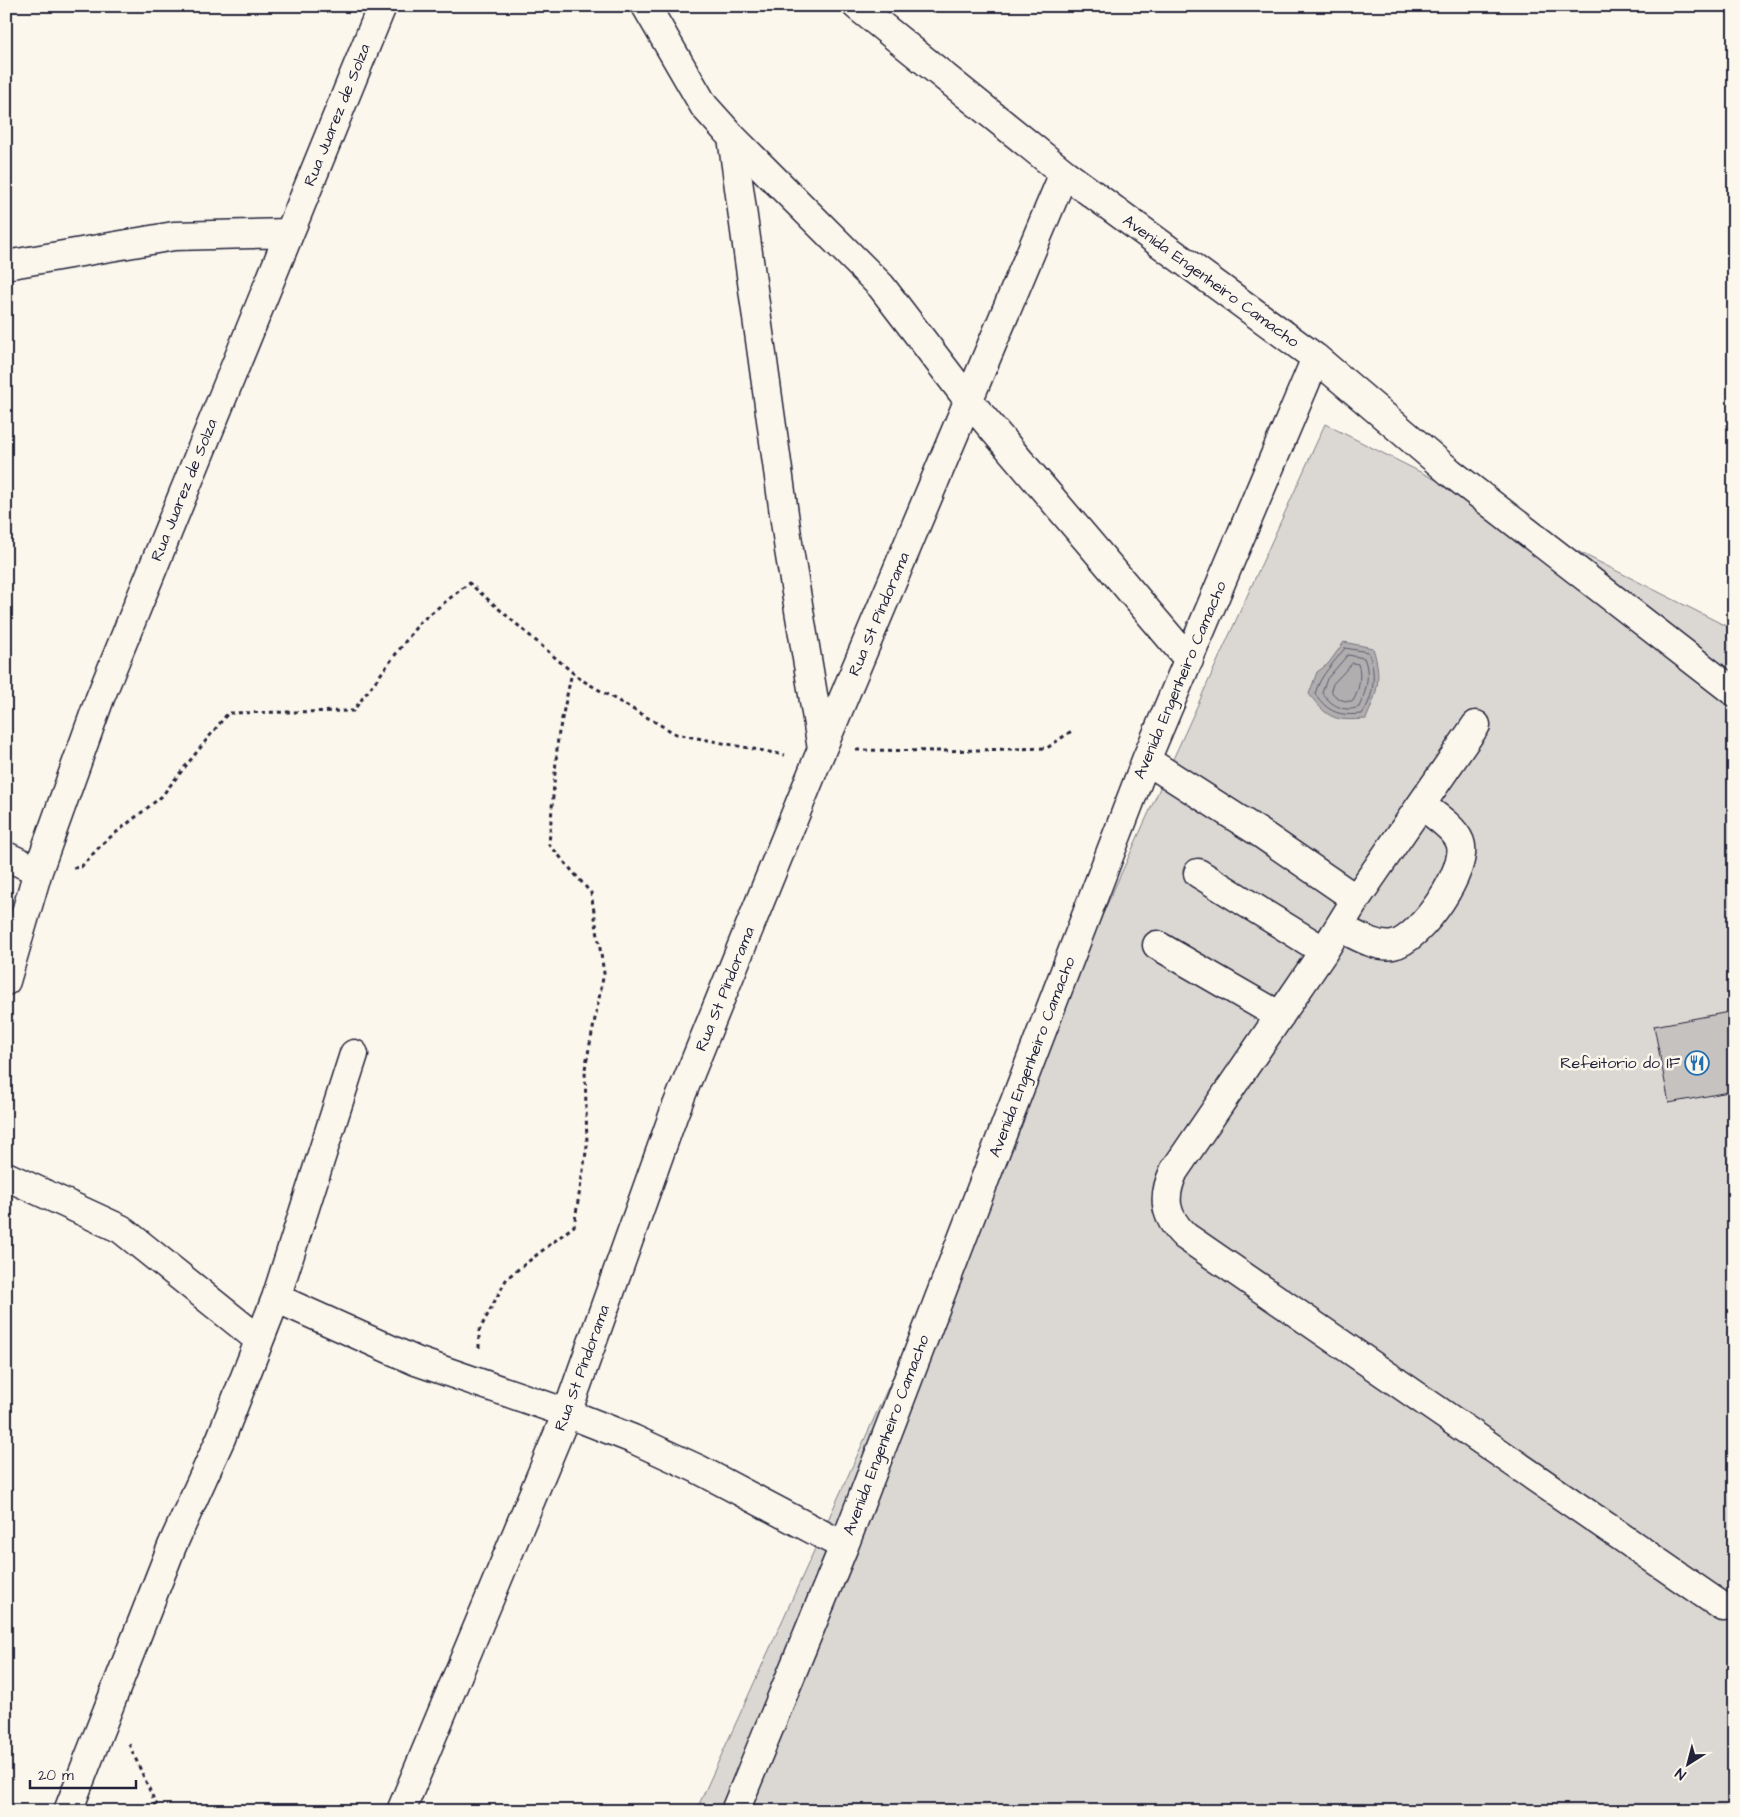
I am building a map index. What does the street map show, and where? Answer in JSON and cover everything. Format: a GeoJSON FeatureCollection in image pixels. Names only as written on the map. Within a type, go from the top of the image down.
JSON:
{"type":"FeatureCollection","features":[{"type":"Feature","properties":{"kind":"street","name":"Rua Juarez de Solza"},"geometry":{"type":"LineString","coordinates":[[6,981],[38,871],[100,698],[382,6]]}},
{"type":"Feature","properties":{"kind":"street"},"geometry":{"type":"LineString","coordinates":[[646,6],[704,106],[732,137],[881,286],[969,401],[1188,660]]}},
{"type":"Feature","properties":{"kind":"street","name":"Avenida Engenheiro Camacho"},"geometry":{"type":"LineString","coordinates":[[735,1811],[844,1546],[1146,760],[1316,358],[1064,173],[857,6]]}},
{"type":"Feature","properties":{"kind":"street"},"geometry":{"type":"LineString","coordinates":[[732,137],[789,550],[820,755]]}},
{"type":"Feature","properties":{"kind":"street","name":"Rua St Pindorama"},"geometry":{"type":"LineString","coordinates":[[401,1811],[567,1413],[674,1113],[820,755],[1064,173]]}},
{"type":"Feature","properties":{"kind":"street"},"geometry":{"type":"LineString","coordinates":[[6,265],[174,236],[289,233]]}},
{"type":"Feature","properties":{"kind":"street"},"geometry":{"type":"LineString","coordinates":[[1316,358],[1450,472],[1734,692]]}},
{"type":"Feature","properties":{"kind":"street"},"geometry":{"type":"LineString","coordinates":[[1476,725],[1356,899],[1324,951],[1174,1171],[1168,1183],[1165,1203],[1176,1228],[1193,1242],[1723,1608]]}},
{"type":"Feature","properties":{"kind":"street"},"geometry":{"type":"LineString","coordinates":[[1146,760],[1260,833],[1356,899]]}},
{"type":"Feature","properties":{"kind":"street"},"geometry":{"type":"LineString","coordinates":[[1339,927],[1366,940],[1389,945],[1412,936],[1452,881],[1462,851],[1456,835],[1422,805]]}},
{"type":"Feature","properties":{"kind":"street"},"geometry":{"type":"LineString","coordinates":[[6,856],[38,871]]}},
{"type":"Feature","properties":{"kind":"street"},"geometry":{"type":"LineString","coordinates":[[1198,872],[1324,951]]}},
{"type":"Feature","properties":{"kind":"street"},"geometry":{"type":"LineString","coordinates":[[1156,945],[1280,1016]]}},
{"type":"Feature","properties":{"kind":"street"},"geometry":{"type":"LineString","coordinates":[[68,1811],[172,1546],[221,1438],[258,1339],[276,1298],[354,1054]]}},
{"type":"Feature","properties":{"kind":"street"},"geometry":{"type":"LineString","coordinates":[[6,1176],[121,1229],[258,1339]]}},
{"type":"Feature","properties":{"kind":"street","name":"Avenida Engenheiro Camacho"},"geometry":{"type":"LineString","coordinates":[[276,1298],[416,1360],[567,1413],[698,1469],[844,1546]]}},
{"type":"Feature","properties":{"kind":"path"},"geometry":{"type":"LineString","coordinates":[[38,871],[80,867],[103,843],[162,797],[228,713],[354,711],[420,622],[469,583],[580,679],[676,734],[820,755],[1047,748],[1073,730]]}},
{"type":"Feature","properties":{"kind":"path"},"geometry":{"type":"LineString","coordinates":[[478,1382],[479,1331],[508,1278],[574,1226],[587,1146],[585,1068],[604,974],[590,893],[549,844],[558,737],[572,672]]}},
{"type":"Feature","properties":{"kind":"path"},"geometry":{"type":"LineString","coordinates":[[111,1702],[158,1811]]}},
{"type":"Feature","properties":{"kind":"shaded area"},"geometry":{"type":"Polygon","coordinates":[[[1325,424],[1734,630],[1734,1811],[696,1811],[1325,424]]]}},
{"type":"Feature","properties":{"kind":"water"},"geometry":{"type":"Polygon","coordinates":[[[1344,642],[1373,648],[1376,658],[1378,676],[1376,692],[1366,719],[1347,720],[1333,717],[1322,709],[1309,694],[1317,672],[1328,664],[1344,642]]]}},
{"type":"Feature","properties":{"kind":"building","name":"Refeitorio do IF"},"geometry":{"type":"Polygon","coordinates":[[[1729,1012],[1734,1035],[1734,1091],[1669,1103],[1654,1026],[1729,1012]]]}},
{"type":"Feature","properties":{"kind":"place","name":"Refeitorio do IF"},"geometry":{"type":"Point","coordinates":[1697,1063]}}]}
